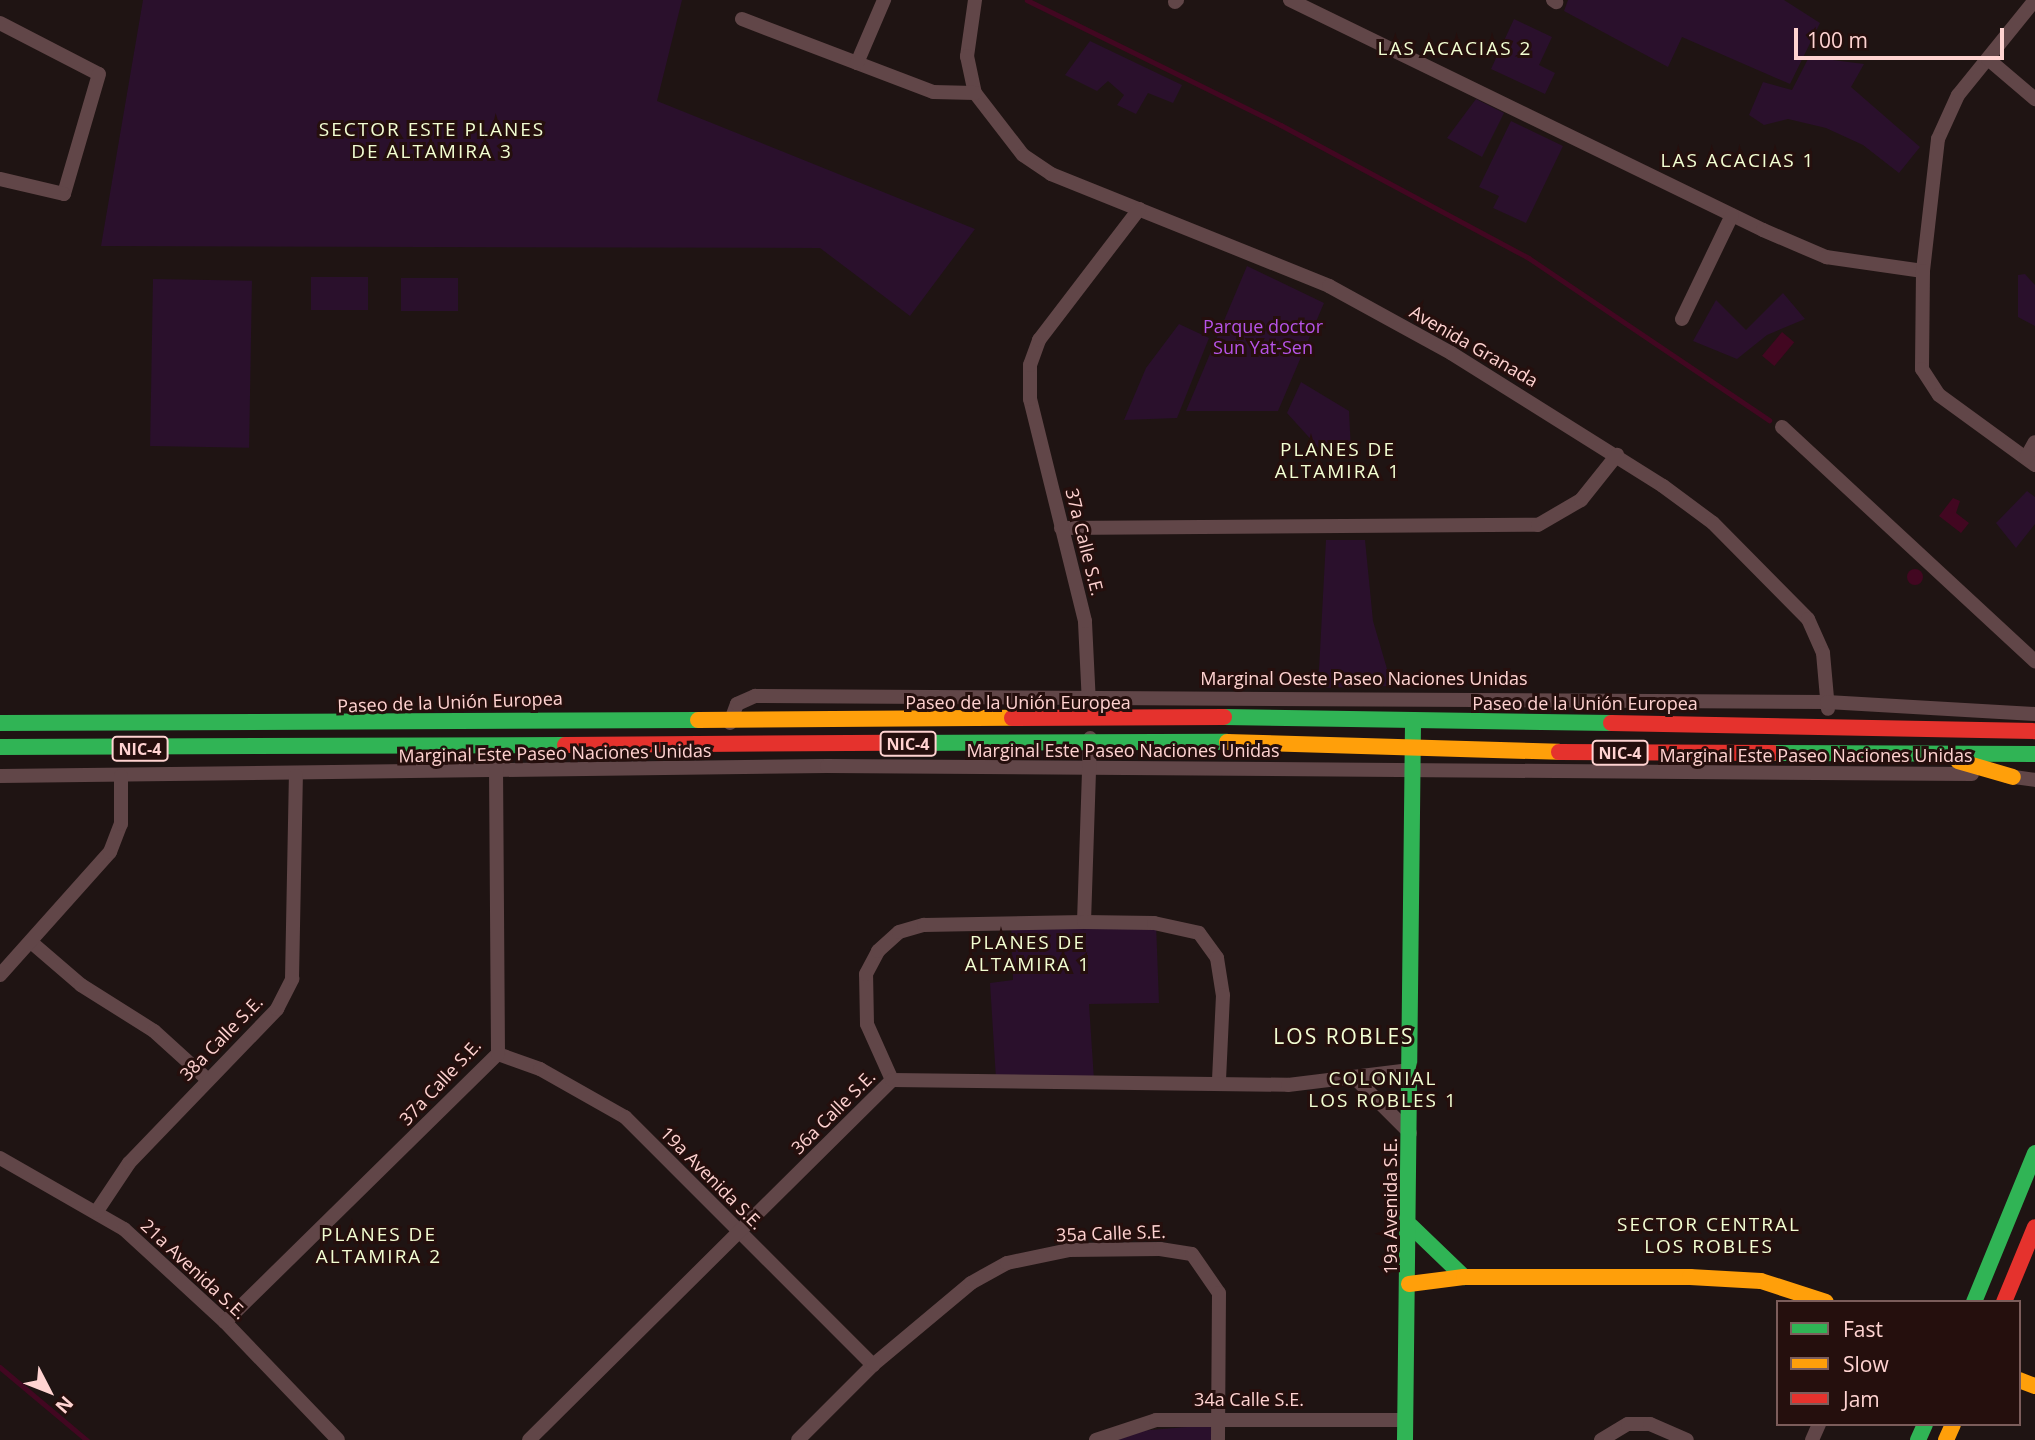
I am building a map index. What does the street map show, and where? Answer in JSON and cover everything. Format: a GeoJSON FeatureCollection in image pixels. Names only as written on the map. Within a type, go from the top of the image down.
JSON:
{"type":"FeatureCollection","features":[{"type":"Feature","properties":{"kind":"main road"},"geometry":{"type":"LineString","coordinates":[[1965,709],[1967,726]]}},
{"type":"Feature","properties":{"kind":"main road","name":"Paseo de la Unión Europea"},"geometry":{"type":"LineString","coordinates":[[0,723],[730,720],[1089,723],[1413,720],[1828,722],[2035,731]]}},
{"type":"Feature","properties":{"kind":"main road","name":"19a Avenida S.E."},"geometry":{"type":"LineString","coordinates":[[1405,1440],[1411,1226],[1413,720]]}},
{"type":"Feature","properties":{"kind":"main road","name":"NIC-4"},"geometry":{"type":"LineString","coordinates":[[0,747],[496,748],[1090,743],[1414,745],[1592,753],[1828,753],[1884,750],[2035,754]]}},
{"type":"Feature","properties":{"kind":"main road"},"geometry":{"type":"LineString","coordinates":[[1884,750],[2013,777]]}},
{"type":"Feature","properties":{"kind":"main road"},"geometry":{"type":"LineString","coordinates":[[1975,1300],[2035,1153]]}},
{"type":"Feature","properties":{"kind":"main road"},"geometry":{"type":"LineString","coordinates":[[1411,1226],[1464,1277]]}},
{"type":"Feature","properties":{"kind":"main road"},"geometry":{"type":"LineString","coordinates":[[2005,1300],[2035,1227]]}},
{"type":"Feature","properties":{"kind":"main road"},"geometry":{"type":"LineString","coordinates":[[1409,1284],[1464,1277],[1761,1281],[1820,1300]]}},
{"type":"Feature","properties":{"kind":"street"},"geometry":{"type":"LineString","coordinates":[[857,63],[884,0]]}},
{"type":"Feature","properties":{"kind":"street"},"geometry":{"type":"LineString","coordinates":[[742,19],[933,92],[975,93],[967,56],[975,0]]}},
{"type":"Feature","properties":{"kind":"street"},"geometry":{"type":"LineString","coordinates":[[1290,0],[1732,215],[1826,257],[1923,271]]}},
{"type":"Feature","properties":{"kind":"street"},"geometry":{"type":"LineString","coordinates":[[2035,0],[1958,95],[1938,139],[1923,271],[1922,369],[1939,395],[2030,462],[2035,442]]}},
{"type":"Feature","properties":{"kind":"street"},"geometry":{"type":"LineString","coordinates":[[0,23],[99,74],[64,194],[0,179]]}},
{"type":"Feature","properties":{"kind":"street"},"geometry":{"type":"LineString","coordinates":[[1988,59],[2035,99]]}},
{"type":"Feature","properties":{"kind":"street","name":"Avenida Granada"},"geometry":{"type":"LineString","coordinates":[[975,93],[1023,155],[1051,174],[1329,286],[1617,455],[1713,523],[1794,601],[1817,633],[1827,702],[1828,753]]}},
{"type":"Feature","properties":{"kind":"street","name":"37a Calle S.E."},"geometry":{"type":"LineString","coordinates":[[1084,922],[1090,743],[1085,621],[1030,399],[1030,365],[1039,340],[1139,209]]}},
{"type":"Feature","properties":{"kind":"street"},"geometry":{"type":"LineString","coordinates":[[1682,319],[1732,215]]}},
{"type":"Feature","properties":{"kind":"street"},"geometry":{"type":"LineString","coordinates":[[1782,427],[2035,661]]}},
{"type":"Feature","properties":{"kind":"street"},"geometry":{"type":"LineString","coordinates":[[1062,528],[1538,525],[1581,500],[1617,455]]}},
{"type":"Feature","properties":{"kind":"street","name":"Marginal Oeste Paseo Naciones Unidas"},"geometry":{"type":"LineString","coordinates":[[730,720],[737,704],[755,696],[1827,702],[2035,714]]}},
{"type":"Feature","properties":{"kind":"street"},"geometry":{"type":"LineString","coordinates":[[727,745],[730,720]]}},
{"type":"Feature","properties":{"kind":"street","name":"37a Calle S.E."},"geometry":{"type":"LineString","coordinates":[[225,1322],[498,1054],[496,748]]}},
{"type":"Feature","properties":{"kind":"street","name":"Marginal Este Paseo Naciones Unidas"},"geometry":{"type":"LineString","coordinates":[[0,776],[296,776],[1089,768],[2013,777],[2035,780]]}},
{"type":"Feature","properties":{"kind":"street"},"geometry":{"type":"LineString","coordinates":[[0,975],[110,852],[121,824],[121,776]]}},
{"type":"Feature","properties":{"kind":"street","name":"38a Calle S.E."},"geometry":{"type":"LineString","coordinates":[[97,1211],[129,1163],[207,1079],[278,1009],[292,979],[296,776]]}},
{"type":"Feature","properties":{"kind":"street"},"geometry":{"type":"LineString","coordinates":[[892,1080],[867,1024],[866,974],[878,951],[899,932],[924,925],[1084,922],[1153,923],[1199,933],[1217,958],[1223,995],[1219,1081]]}},
{"type":"Feature","properties":{"kind":"street"},"geometry":{"type":"LineString","coordinates":[[31,942],[81,985],[154,1031],[207,1079]]}},
{"type":"Feature","properties":{"kind":"street","name":"19a Avenida S.E."},"geometry":{"type":"LineString","coordinates":[[498,1054],[550,1074],[625,1117],[873,1365]]}},
{"type":"Feature","properties":{"kind":"street","name":"36a Calle S.E."},"geometry":{"type":"LineString","coordinates":[[529,1440],[740,1234],[892,1080],[1357,1080],[1410,1070]]}},
{"type":"Feature","properties":{"kind":"street"},"geometry":{"type":"LineString","coordinates":[[1357,1080],[1410,1133]]}},
{"type":"Feature","properties":{"kind":"street","name":"21a Avenida S.E."},"geometry":{"type":"LineString","coordinates":[[0,1158],[97,1211],[225,1322],[338,1440]]}},
{"type":"Feature","properties":{"kind":"street","name":"35a Calle S.E."},"geometry":{"type":"LineString","coordinates":[[798,1440],[873,1365],[971,1283],[1007,1263],[1069,1250],[1176,1251],[1192,1254],[1219,1293],[1218,1440]]}},
{"type":"Feature","properties":{"kind":"street","name":"34a Calle S.E."},"geometry":{"type":"LineString","coordinates":[[1096,1440],[1129,1424],[1219,1417],[1405,1420]]}},
{"type":"Feature","properties":{"kind":"street"},"geometry":{"type":"LineString","coordinates":[[1606,1435],[1650,1424],[1687,1440]]}},
{"type":"Feature","properties":{"kind":"green space"},"geometry":{"type":"Polygon","coordinates":[[[143,0],[682,0],[657,101],[975,229],[910,316],[820,248],[101,246],[143,0]]]}},
{"type":"Feature","properties":{"kind":"green space"},"geometry":{"type":"Polygon","coordinates":[[[1568,0],[1784,0],[1820,23],[1790,84],[1682,37],[1668,67],[1564,11],[1568,0]]]}},
{"type":"Feature","properties":{"kind":"green space"},"geometry":{"type":"Polygon","coordinates":[[[1514,19],[1552,37],[1539,65],[1555,73],[1545,94],[1491,69],[1514,19]]]}},
{"type":"Feature","properties":{"kind":"green space"},"geometry":{"type":"Polygon","coordinates":[[[1090,41],[1182,85],[1173,103],[1148,93],[1136,114],[1117,105],[1124,95],[1108,81],[1097,91],[1065,75],[1090,41]]]}},
{"type":"Feature","properties":{"kind":"green space"},"geometry":{"type":"Polygon","coordinates":[[[1809,57],[1864,64],[1851,87],[1920,147],[1899,173],[1863,145],[1826,128],[1788,119],[1764,125],[1749,115],[1763,82],[1792,90],[1809,57]]]}},
{"type":"Feature","properties":{"kind":"green space"},"geometry":{"type":"Polygon","coordinates":[[[1476,99],[1504,113],[1482,157],[1447,138],[1476,99]]]}},
{"type":"Feature","properties":{"kind":"green space"},"geometry":{"type":"Polygon","coordinates":[[[1511,121],[1563,146],[1526,223],[1493,208],[1499,196],[1479,187],[1511,121]]]}},
{"type":"Feature","properties":{"kind":"green space","name":"Parque doctor Sun Yat-Sen"},"geometry":{"type":"Polygon","coordinates":[[[1247,266],[1324,303],[1278,411],[1186,411],[1247,266]]]}},
{"type":"Feature","properties":{"kind":"green space"},"geometry":{"type":"Polygon","coordinates":[[[2025,274],[2035,285],[2035,326],[2018,317],[2018,275],[2025,274]]]}},
{"type":"Feature","properties":{"kind":"green space"},"geometry":{"type":"Polygon","coordinates":[[[311,277],[368,277],[368,310],[311,310],[311,277]]]}},
{"type":"Feature","properties":{"kind":"green space"},"geometry":{"type":"Polygon","coordinates":[[[401,278],[458,278],[458,311],[401,311],[401,278]]]}},
{"type":"Feature","properties":{"kind":"green space"},"geometry":{"type":"Polygon","coordinates":[[[153,279],[252,281],[249,448],[150,446],[153,279]]]}},
{"type":"Feature","properties":{"kind":"green space"},"geometry":{"type":"Polygon","coordinates":[[[1783,293],[1805,319],[1767,335],[1737,359],[1693,341],[1716,300],[1746,330],[1783,293]]]}},
{"type":"Feature","properties":{"kind":"green space"},"geometry":{"type":"Polygon","coordinates":[[[1179,324],[1209,338],[1177,418],[1124,420],[1146,368],[1179,324]]]}},
{"type":"Feature","properties":{"kind":"green space"},"geometry":{"type":"Polygon","coordinates":[[[1301,382],[1349,411],[1351,451],[1325,455],[1287,413],[1301,382]]]}},
{"type":"Feature","properties":{"kind":"green space"},"geometry":{"type":"Polygon","coordinates":[[[2027,491],[2035,497],[2035,524],[2016,548],[1996,523],[2027,491]]]}},
{"type":"Feature","properties":{"kind":"green space"},"geometry":{"type":"Polygon","coordinates":[[[1326,540],[1365,540],[1373,621],[1392,686],[1318,688],[1326,540]]]}},
{"type":"Feature","properties":{"kind":"green space"},"geometry":{"type":"Polygon","coordinates":[[[1011,923],[1156,923],[1159,1003],[1089,1004],[1094,1080],[996,1079],[990,983],[1013,980],[1011,923]]]}},
{"type":"Feature","properties":{"kind":"green space"},"geometry":{"type":"Polygon","coordinates":[[[1211,1425],[1211,1440],[1112,1440],[1138,1431],[1211,1425]]]}},
{"type":"Feature","properties":{"kind":"shaded area"},"geometry":{"type":"Polygon","coordinates":[[[1782,332],[1794,342],[1774,366],[1762,356],[1782,332]]]}},
{"type":"Feature","properties":{"kind":"shaded area"},"geometry":{"type":"Polygon","coordinates":[[[1953,498],[1960,501],[1956,513],[1969,523],[1961,533],[1939,516],[1953,498]]]}},
{"type":"Feature","properties":{"kind":"shaded area"},"geometry":{"type":"Polygon","coordinates":[[[1915,569],[1921,571],[1921,583],[1915,585],[1909,583],[1907,577],[1909,571],[1915,569]]]}},
{"type":"Feature","properties":{"kind":"waterway"},"geometry":{"type":"LineString","coordinates":[[1027,0],[1281,125],[1529,258],[1769,420]]}},
{"type":"Feature","properties":{"kind":"waterway"},"geometry":{"type":"LineString","coordinates":[[0,1367],[87,1440]]}},
{"type":"Feature","properties":{"kind":"traffic: fast"},"geometry":{"type":"LineString","coordinates":[[1224,717],[1611,723]]}},
{"type":"Feature","properties":{"kind":"traffic: fast"},"geometry":{"type":"LineString","coordinates":[[0,723],[698,720]]}},
{"type":"Feature","properties":{"kind":"traffic: fast"},"geometry":{"type":"LineString","coordinates":[[1405,1440],[1413,720]]}},
{"type":"Feature","properties":{"kind":"traffic: fast"},"geometry":{"type":"LineString","coordinates":[[892,743],[1227,742]]}},
{"type":"Feature","properties":{"kind":"traffic: fast"},"geometry":{"type":"LineString","coordinates":[[0,747],[565,745]]}},
{"type":"Feature","properties":{"kind":"traffic: fast"},"geometry":{"type":"LineString","coordinates":[[1773,753],[2035,754]]}},
{"type":"Feature","properties":{"kind":"traffic: fast"},"geometry":{"type":"LineString","coordinates":[[1975,1300],[2035,1153]]}},
{"type":"Feature","properties":{"kind":"traffic: fast"},"geometry":{"type":"LineString","coordinates":[[1411,1226],[1464,1277]]}},
{"type":"Feature","properties":{"kind":"traffic: fast"},"geometry":{"type":"LineString","coordinates":[[1918,1440],[1924,1426]]}},
{"type":"Feature","properties":{"kind":"traffic: slow"},"geometry":{"type":"LineString","coordinates":[[698,720],[1012,718]]}},
{"type":"Feature","properties":{"kind":"traffic: slow"},"geometry":{"type":"LineString","coordinates":[[1227,742],[1559,752]]}},
{"type":"Feature","properties":{"kind":"traffic: slow"},"geometry":{"type":"LineString","coordinates":[[1958,761],[2013,777]]}},
{"type":"Feature","properties":{"kind":"traffic: slow"},"geometry":{"type":"LineString","coordinates":[[1409,1284],[1464,1277],[1690,1277],[1761,1281],[1820,1300]]}},
{"type":"Feature","properties":{"kind":"traffic: slow"},"geometry":{"type":"LineString","coordinates":[[2021,1381],[2035,1386]]}},
{"type":"Feature","properties":{"kind":"traffic: slow"},"geometry":{"type":"LineString","coordinates":[[1946,1440],[1952,1426]]}},
{"type":"Feature","properties":{"kind":"traffic: jam"},"geometry":{"type":"LineString","coordinates":[[1012,718],[1224,717]]}},
{"type":"Feature","properties":{"kind":"traffic: jam"},"geometry":{"type":"LineString","coordinates":[[1611,723],[2035,731]]}},
{"type":"Feature","properties":{"kind":"traffic: jam"},"geometry":{"type":"LineString","coordinates":[[565,745],[892,743]]}},
{"type":"Feature","properties":{"kind":"traffic: jam"},"geometry":{"type":"LineString","coordinates":[[1559,752],[1773,753]]}},
{"type":"Feature","properties":{"kind":"traffic: jam"},"geometry":{"type":"LineString","coordinates":[[2005,1300],[2035,1227]]}},
{"type":"Feature","properties":{"kind":"district","name":"LAS ACACIAS 2"},"geometry":{"type":"Point","coordinates":[1455,49]}},
{"type":"Feature","properties":{"kind":"district","name":"SECTOR ESTE PLANES DE ALTAMIRA 3"},"geometry":{"type":"Point","coordinates":[432,141]}},
{"type":"Feature","properties":{"kind":"district","name":"LAS ACACIAS 1"},"geometry":{"type":"Point","coordinates":[1738,161]}},
{"type":"Feature","properties":{"kind":"district","name":"PLANES DE ALTAMIRA 1"},"geometry":{"type":"Point","coordinates":[1338,461]}},
{"type":"Feature","properties":{"kind":"district","name":"PLANES DE ALTAMIRA 1"},"geometry":{"type":"Point","coordinates":[1028,954]}},
{"type":"Feature","properties":{"kind":"district","name":"LOS ROBLES"},"geometry":{"type":"Point","coordinates":[1344,1036]}},
{"type":"Feature","properties":{"kind":"district","name":"COLONIAL LOS ROBLES 1"},"geometry":{"type":"Point","coordinates":[1383,1090]}},
{"type":"Feature","properties":{"kind":"district","name":"SECTOR CENTRAL LOS ROBLES"},"geometry":{"type":"Point","coordinates":[1709,1236]}},
{"type":"Feature","properties":{"kind":"district","name":"PLANES DE ALTAMIRA 2"},"geometry":{"type":"Point","coordinates":[379,1246]}}]}
